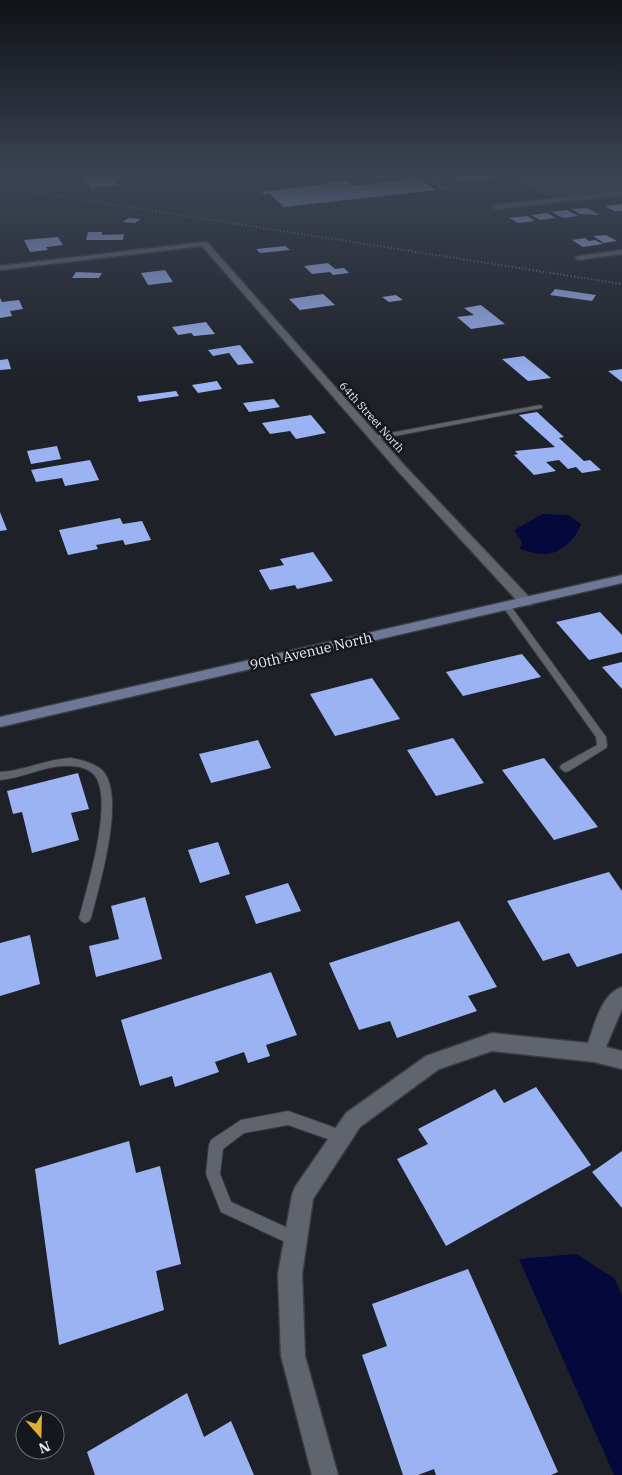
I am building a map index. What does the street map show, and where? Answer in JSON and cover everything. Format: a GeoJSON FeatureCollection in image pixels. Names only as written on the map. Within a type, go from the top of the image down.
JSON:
{"type":"FeatureCollection","features":[{"type":"Feature","properties":{"kind":"street","name":"64th Street North"},"geometry":{"type":"LineString","coordinates":[[0,268],[197,245]]}},
{"type":"Feature","properties":{"kind":"street","name":"64th Street North"},"geometry":{"type":"LineString","coordinates":[[205,245],[374,438],[526,602]]}},
{"type":"Feature","properties":{"kind":"street"},"geometry":{"type":"LineString","coordinates":[[579,258],[622,252]]}},
{"type":"Feature","properties":{"kind":"street","name":"90th Avenue North"},"geometry":{"type":"LineString","coordinates":[[0,722],[507,607],[622,579]]}},
{"type":"Feature","properties":{"kind":"street"},"geometry":{"type":"LineString","coordinates":[[594,1052],[611,1008],[622,995]]}},
{"type":"Feature","properties":{"kind":"street"},"geometry":{"type":"LineString","coordinates":[[325,1475],[293,1356],[290,1274],[303,1195],[353,1120],[433,1062],[492,1042],[594,1052],[622,1060]]}},
{"type":"Feature","properties":{"kind":"lane"},"geometry":{"type":"LineString","coordinates":[[374,438],[540,407]]}},
{"type":"Feature","properties":{"kind":"lane"},"geometry":{"type":"LineString","coordinates":[[507,607],[601,737],[602,746],[565,768]]}},
{"type":"Feature","properties":{"kind":"lane"},"geometry":{"type":"LineString","coordinates":[[0,776],[51,764],[70,762],[84,764],[93,768],[100,775],[108,808],[85,918]]}},
{"type":"Feature","properties":{"kind":"lane"},"geometry":{"type":"LineString","coordinates":[[296,1239],[226,1206],[213,1174],[216,1145],[241,1127],[288,1118],[342,1137]]}},
{"type":"Feature","properties":{"kind":"shaded area"},"geometry":{"type":"Polygon","coordinates":[[[543,514],[568,515],[581,524],[579,530],[561,549],[549,554],[540,554],[520,549],[522,542],[514,530],[543,514]]]}},
{"type":"Feature","properties":{"kind":"shaded area"},"geometry":{"type":"Polygon","coordinates":[[[576,1254],[614,1278],[622,1295],[622,1475],[614,1475],[519,1259],[576,1254]]]}},
{"type":"Feature","properties":{"kind":"building"},"geometry":{"type":"Polygon","coordinates":[[[26,245],[63,245],[46,247],[48,250],[30,252],[26,245]]]}},
{"type":"Feature","properties":{"kind":"building"},"geometry":{"type":"Polygon","coordinates":[[[580,245],[597,245],[583,247],[580,245]]]}},
{"type":"Feature","properties":{"kind":"building"},"geometry":{"type":"Polygon","coordinates":[[[285,246],[290,250],[260,253],[256,249],[285,246]]]}},
{"type":"Feature","properties":{"kind":"building"},"geometry":{"type":"Polygon","coordinates":[[[328,263],[335,269],[344,268],[349,273],[333,275],[330,272],[312,274],[304,266],[328,263]]]}},
{"type":"Feature","properties":{"kind":"building"},"geometry":{"type":"Polygon","coordinates":[[[165,270],[173,282],[148,285],[141,273],[165,270]]]}},
{"type":"Feature","properties":{"kind":"building"},"geometry":{"type":"Polygon","coordinates":[[[76,272],[102,273],[99,278],[72,278],[76,272]]]}},
{"type":"Feature","properties":{"kind":"building"},"geometry":{"type":"Polygon","coordinates":[[[555,289],[596,295],[592,301],[550,295],[555,289]]]}},
{"type":"Feature","properties":{"kind":"building"},"geometry":{"type":"Polygon","coordinates":[[[323,294],[335,305],[300,310],[289,299],[323,294]]]}},
{"type":"Feature","properties":{"kind":"building"},"geometry":{"type":"Polygon","coordinates":[[[396,295],[403,300],[389,302],[382,297],[396,295]]]}},
{"type":"Feature","properties":{"kind":"building"},"geometry":{"type":"Polygon","coordinates":[[[0,298],[2,302],[19,300],[23,309],[10,311],[12,316],[0,318],[0,298]]]}},
{"type":"Feature","properties":{"kind":"building"},"geometry":{"type":"Polygon","coordinates":[[[481,305],[505,324],[471,329],[457,317],[474,315],[464,308],[481,305]]]}},
{"type":"Feature","properties":{"kind":"building"},"geometry":{"type":"Polygon","coordinates":[[[206,322],[215,334],[194,336],[191,333],[178,335],[172,327],[206,322]]]}},
{"type":"Feature","properties":{"kind":"building"},"geometry":{"type":"Polygon","coordinates":[[[240,345],[254,363],[238,365],[229,353],[213,356],[208,350],[240,345]]]}},
{"type":"Feature","properties":{"kind":"building"},"geometry":{"type":"Polygon","coordinates":[[[524,356],[551,378],[528,381],[502,359],[524,356]]]}},
{"type":"Feature","properties":{"kind":"building"},"geometry":{"type":"Polygon","coordinates":[[[8,359],[11,369],[0,370],[0,360],[8,359]]]}},
{"type":"Feature","properties":{"kind":"building"},"geometry":{"type":"Polygon","coordinates":[[[622,369],[622,382],[608,371],[622,369]]]}},
{"type":"Feature","properties":{"kind":"building"},"geometry":{"type":"Polygon","coordinates":[[[217,381],[222,389],[198,393],[192,385],[217,381]]]}},
{"type":"Feature","properties":{"kind":"building"},"geometry":{"type":"Polygon","coordinates":[[[176,391],[179,396],[139,402],[137,396],[176,391]]]}},
{"type":"Feature","properties":{"kind":"building"},"geometry":{"type":"Polygon","coordinates":[[[274,399],[280,407],[249,412],[243,403],[274,399]]]}},
{"type":"Feature","properties":{"kind":"building"},"geometry":{"type":"Polygon","coordinates":[[[537,412],[564,437],[559,438],[584,461],[590,460],[601,470],[582,473],[576,467],[568,469],[559,460],[546,462],[556,471],[534,475],[514,455],[518,454],[515,451],[555,447],[519,415],[537,412]]]}},
{"type":"Feature","properties":{"kind":"building"},"geometry":{"type":"Polygon","coordinates":[[[311,415],[326,433],[296,439],[290,431],[270,434],[262,423],[311,415]]]}},
{"type":"Feature","properties":{"kind":"building"},"geometry":{"type":"Polygon","coordinates":[[[57,446],[61,459],[31,464],[27,451],[57,446]]]}},
{"type":"Feature","properties":{"kind":"building"},"geometry":{"type":"Polygon","coordinates":[[[90,460],[99,480],[65,486],[62,478],[36,482],[31,470],[90,460]]]}},
{"type":"Feature","properties":{"kind":"building"},"geometry":{"type":"Polygon","coordinates":[[[0,512],[7,530],[0,531],[0,512]]]}},
{"type":"Feature","properties":{"kind":"building"},"geometry":{"type":"Polygon","coordinates":[[[120,518],[123,524],[142,521],[151,540],[125,545],[123,540],[96,545],[98,549],[68,555],[59,530],[120,518]]]}},
{"type":"Feature","properties":{"kind":"building"},"geometry":{"type":"Polygon","coordinates":[[[313,552],[333,581],[297,589],[295,585],[270,590],[259,570],[284,565],[280,559],[313,552]]]}},
{"type":"Feature","properties":{"kind":"building"},"geometry":{"type":"Polygon","coordinates":[[[600,612],[622,635],[622,652],[589,660],[556,622],[600,612]]]}},
{"type":"Feature","properties":{"kind":"building"},"geometry":{"type":"Polygon","coordinates":[[[522,654],[541,677],[463,696],[446,672],[522,654]]]}},
{"type":"Feature","properties":{"kind":"building"},"geometry":{"type":"Polygon","coordinates":[[[622,662],[622,689],[602,667],[622,662]]]}},
{"type":"Feature","properties":{"kind":"building"},"geometry":{"type":"Polygon","coordinates":[[[372,678],[400,719],[335,736],[310,694],[372,678]]]}},
{"type":"Feature","properties":{"kind":"building"},"geometry":{"type":"Polygon","coordinates":[[[453,738],[484,783],[436,796],[407,750],[453,738]]]}},
{"type":"Feature","properties":{"kind":"building"},"geometry":{"type":"Polygon","coordinates":[[[258,740],[271,768],[211,783],[199,754],[258,740]]]}},
{"type":"Feature","properties":{"kind":"building"},"geometry":{"type":"Polygon","coordinates":[[[544,758],[598,827],[554,840],[502,770],[544,758]]]}},
{"type":"Feature","properties":{"kind":"building"},"geometry":{"type":"Polygon","coordinates":[[[78,773],[89,809],[71,813],[79,840],[32,853],[22,812],[13,814],[7,791],[78,773]]]}},
{"type":"Feature","properties":{"kind":"building"},"geometry":{"type":"Polygon","coordinates":[[[218,842],[230,874],[200,883],[188,850],[218,842]]]}},
{"type":"Feature","properties":{"kind":"building"},"geometry":{"type":"Polygon","coordinates":[[[609,872],[622,891],[622,953],[577,967],[569,953],[543,961],[507,901],[609,872]]]}},
{"type":"Feature","properties":{"kind":"building"},"geometry":{"type":"Polygon","coordinates":[[[288,883],[301,911],[256,924],[245,896],[288,883]]]}},
{"type":"Feature","properties":{"kind":"building"},"geometry":{"type":"Polygon","coordinates":[[[145,897],[162,959],[96,977],[89,946],[119,939],[111,906],[145,897]]]}},
{"type":"Feature","properties":{"kind":"building"},"geometry":{"type":"Polygon","coordinates":[[[459,921],[497,987],[468,996],[477,1011],[397,1038],[390,1021],[359,1030],[329,963],[459,921]]]}},
{"type":"Feature","properties":{"kind":"building"},"geometry":{"type":"Polygon","coordinates":[[[30,935],[40,984],[0,996],[0,943],[30,935]]]}},
{"type":"Feature","properties":{"kind":"building"},"geometry":{"type":"Polygon","coordinates":[[[271,972],[297,1035],[266,1045],[270,1056],[248,1063],[244,1052],[215,1062],[219,1072],[175,1087],[172,1076],[140,1086],[121,1020],[271,972]]]}},
{"type":"Feature","properties":{"kind":"building"},"geometry":{"type":"Polygon","coordinates":[[[536,1087],[591,1165],[446,1246],[397,1159],[428,1144],[418,1129],[495,1089],[504,1103],[536,1087]]]}},
{"type":"Feature","properties":{"kind":"building"},"geometry":{"type":"Polygon","coordinates":[[[129,1141],[136,1173],[160,1166],[181,1264],[156,1271],[164,1310],[59,1345],[35,1169],[129,1141]]]}},
{"type":"Feature","properties":{"kind":"building"},"geometry":{"type":"Polygon","coordinates":[[[622,1151],[622,1208],[592,1172],[622,1151]]]}},
{"type":"Feature","properties":{"kind":"building"},"geometry":{"type":"Polygon","coordinates":[[[468,1269],[558,1472],[551,1475],[436,1475],[434,1469],[418,1475],[403,1475],[362,1355],[387,1346],[372,1304],[468,1269]]]}},
{"type":"Feature","properties":{"kind":"building"},"geometry":{"type":"Polygon","coordinates":[[[187,1393],[204,1437],[231,1421],[254,1475],[95,1475],[87,1452],[187,1393]]]}},
{"type":"Feature","properties":{"kind":"railway"},"geometry":{"type":"LineString","coordinates":[[371,245],[622,284]]}}]}
